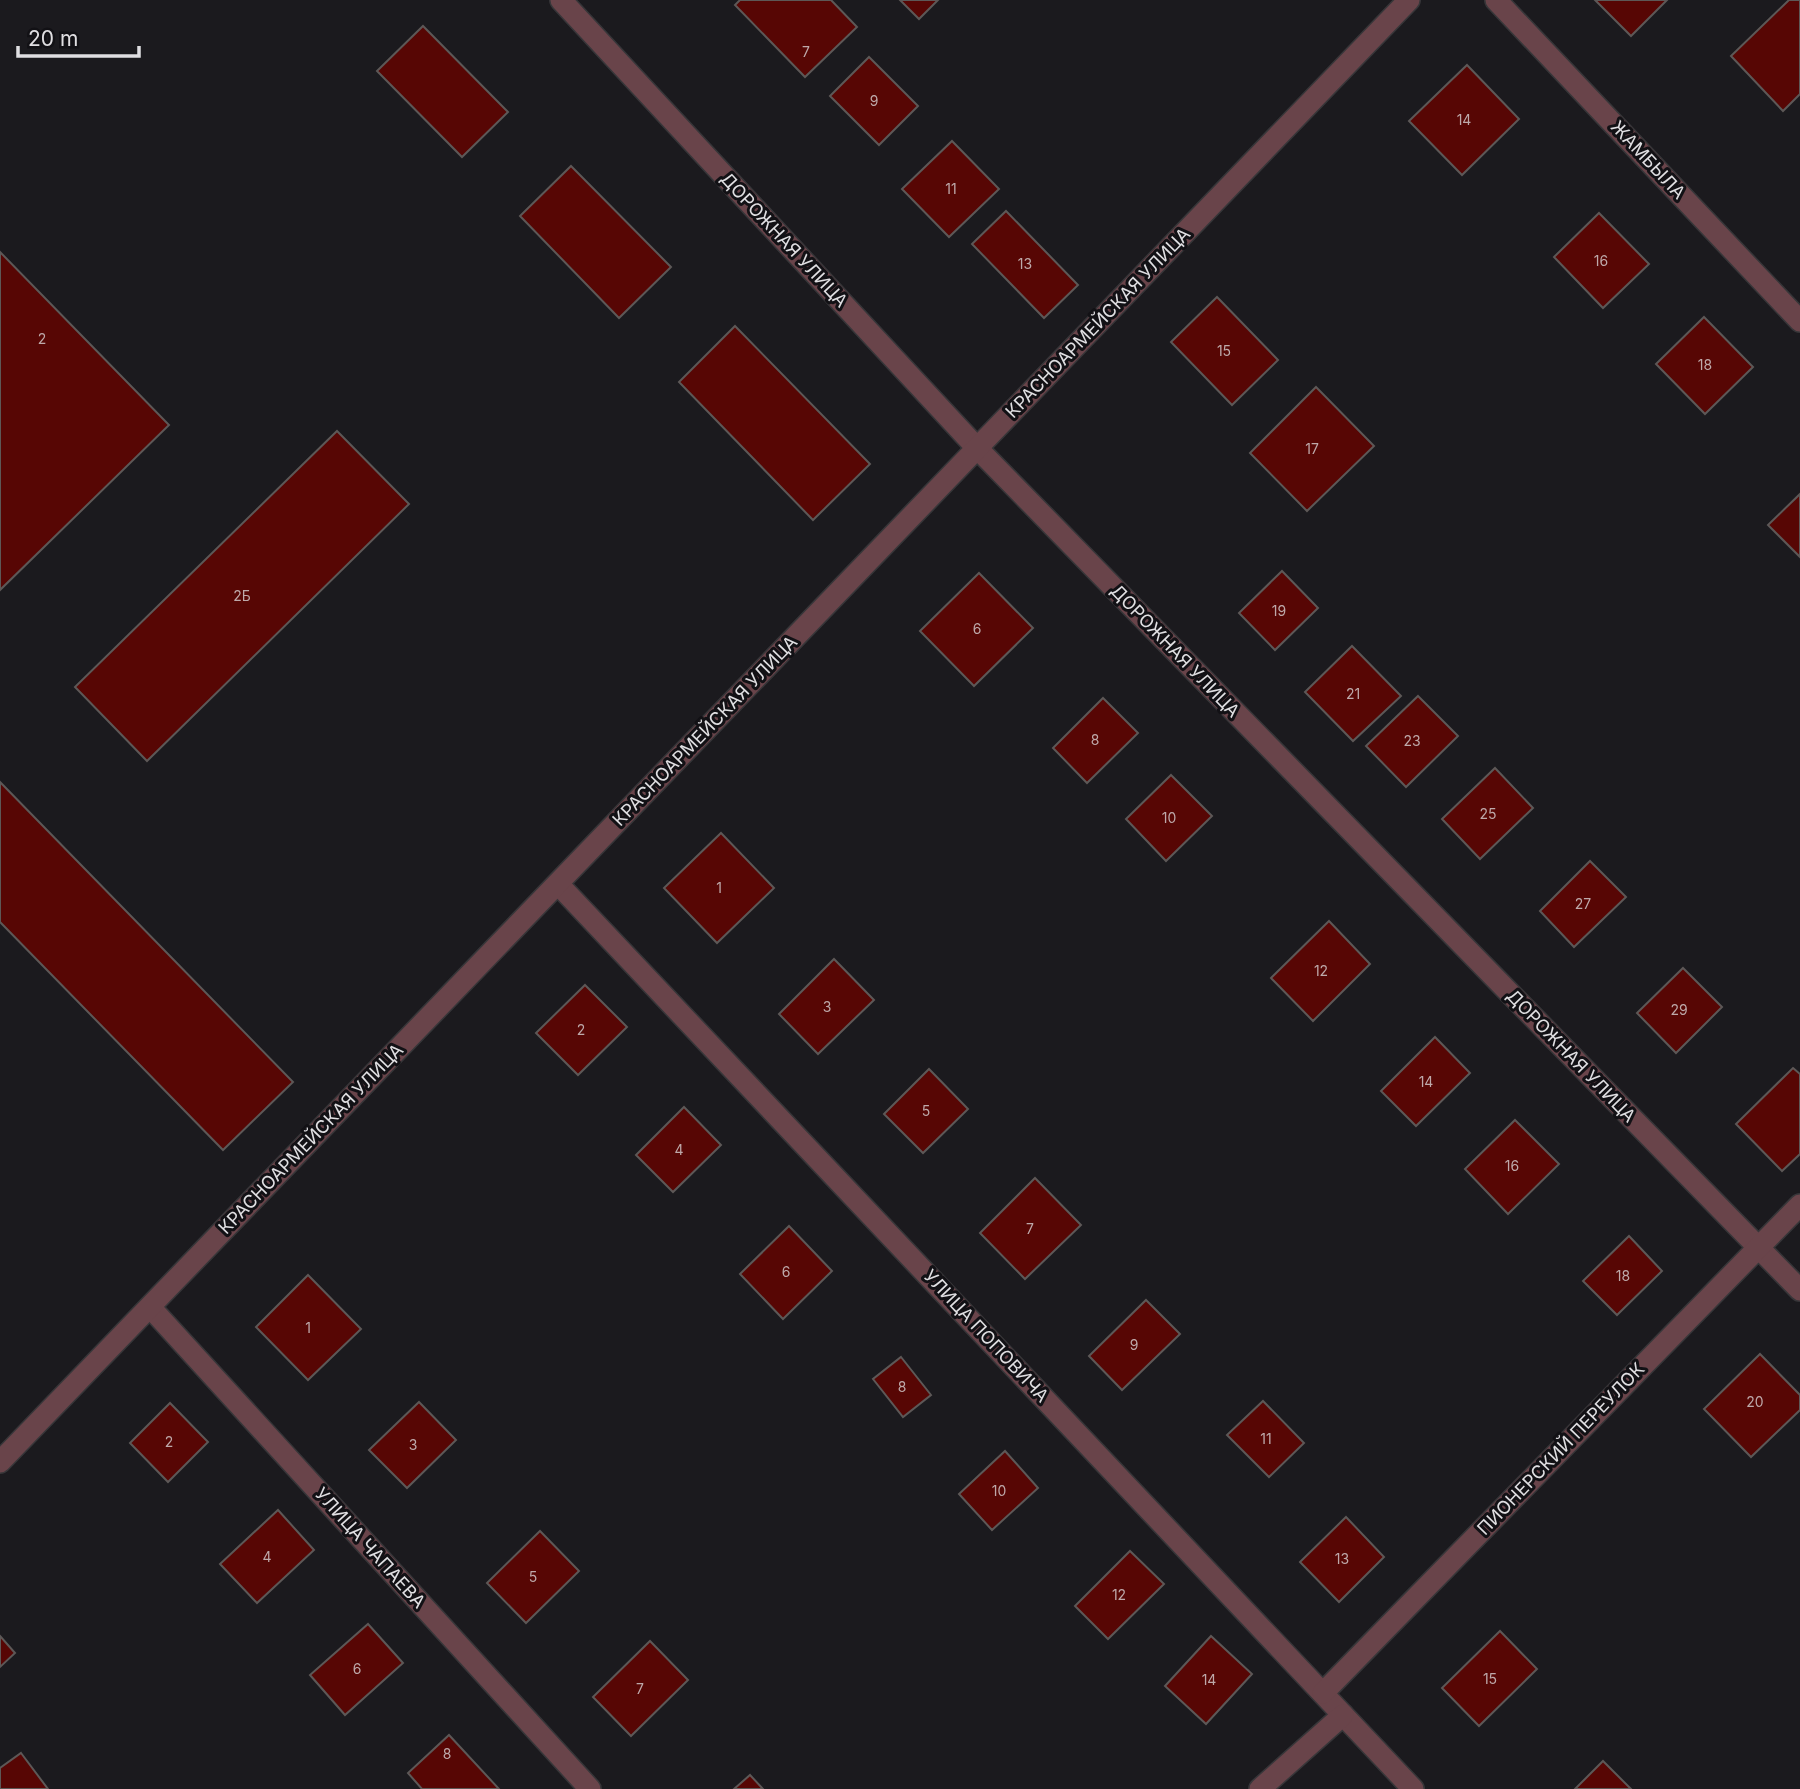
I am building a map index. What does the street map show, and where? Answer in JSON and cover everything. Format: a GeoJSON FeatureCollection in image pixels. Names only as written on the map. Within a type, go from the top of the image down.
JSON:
{"type":"FeatureCollection","features":[{"type":"Feature","properties":{"kind":"street","name":"ДОРОЖНАЯ УЛИЦА"},"geometry":{"type":"LineString","coordinates":[[561,0],[977,448],[1800,1290]]}},
{"type":"Feature","properties":{"kind":"street","name":"КРАСНОАРМЕЙСКАЯ УЛИЦА"},"geometry":{"type":"LineString","coordinates":[[0,1462],[1409,0]]}},
{"type":"Feature","properties":{"kind":"street","name":"ЖАМБЫЛА"},"geometry":{"type":"LineString","coordinates":[[1496,0],[1800,321]]}},
{"type":"Feature","properties":{"kind":"street","name":"УЛИЦА ПОПОВИЧА"},"geometry":{"type":"LineString","coordinates":[[558,884],[1413,1789]]}},
{"type":"Feature","properties":{"kind":"street","name":"ПИОНЕРСКИЙ ПЕРЕУЛОК"},"geometry":{"type":"LineString","coordinates":[[1323,1693],[1800,1205]]}},
{"type":"Feature","properties":{"kind":"street","name":"УЛИЦА ЧАПАЕВА"},"geometry":{"type":"LineString","coordinates":[[150,1307],[590,1789]]}},
{"type":"Feature","properties":{"kind":"street"},"geometry":{"type":"LineString","coordinates":[[1260,1789],[1343,1715]]}},
{"type":"Feature","properties":{"kind":"building"},"geometry":{"type":"Polygon","coordinates":[[[740,0],[831,0],[857,27],[805,77],[735,5],[740,0]]]}},
{"type":"Feature","properties":{"kind":"building"},"geometry":{"type":"Polygon","coordinates":[[[900,0],[938,0],[919,19],[900,0]]]}},
{"type":"Feature","properties":{"kind":"building"},"geometry":{"type":"Polygon","coordinates":[[[1595,0],[1667,0],[1631,36],[1595,0]]]}},
{"type":"Feature","properties":{"kind":"building"},"geometry":{"type":"Polygon","coordinates":[[[1789,0],[1800,0],[1800,94],[1783,111],[1731,56],[1789,0]]]}},
{"type":"Feature","properties":{"kind":"building"},"geometry":{"type":"Polygon","coordinates":[[[423,26],[508,112],[462,157],[377,71],[423,26]]]}},
{"type":"Feature","properties":{"kind":"building"},"geometry":{"type":"Polygon","coordinates":[[[869,57],[918,106],[879,145],[830,96],[869,57]]]}},
{"type":"Feature","properties":{"kind":"building"},"geometry":{"type":"Polygon","coordinates":[[[1467,65],[1519,119],[1462,175],[1409,121],[1467,65]]]}},
{"type":"Feature","properties":{"kind":"building"},"geometry":{"type":"Polygon","coordinates":[[[952,141],[999,189],[949,237],[902,189],[952,141]]]}},
{"type":"Feature","properties":{"kind":"building"},"geometry":{"type":"Polygon","coordinates":[[[571,166],[671,267],[619,318],[520,216],[571,166]]]}},
{"type":"Feature","properties":{"kind":"building"},"geometry":{"type":"Polygon","coordinates":[[[1006,211],[1078,285],[1044,318],[972,244],[1006,211]]]}},
{"type":"Feature","properties":{"kind":"building"},"geometry":{"type":"Polygon","coordinates":[[[1599,213],[1649,264],[1603,308],[1554,257],[1599,213]]]}},
{"type":"Feature","properties":{"kind":"building"},"geometry":{"type":"Polygon","coordinates":[[[0,252],[169,425],[0,590],[0,252]]]}},
{"type":"Feature","properties":{"kind":"building"},"geometry":{"type":"Polygon","coordinates":[[[1217,297],[1278,360],[1232,405],[1171,342],[1217,297]]]}},
{"type":"Feature","properties":{"kind":"building"},"geometry":{"type":"Polygon","coordinates":[[[1704,317],[1753,367],[1705,414],[1656,364],[1704,317]]]}},
{"type":"Feature","properties":{"kind":"building"},"geometry":{"type":"Polygon","coordinates":[[[735,326],[870,464],[813,520],[679,382],[735,326]]]}},
{"type":"Feature","properties":{"kind":"building"},"geometry":{"type":"Polygon","coordinates":[[[1316,387],[1374,446],[1307,511],[1250,453],[1316,387]]]}},
{"type":"Feature","properties":{"kind":"building"},"geometry":{"type":"Polygon","coordinates":[[[337,431],[409,504],[147,761],[75,687],[337,431]]]}},
{"type":"Feature","properties":{"kind":"building"},"geometry":{"type":"Polygon","coordinates":[[[1800,494],[1800,557],[1768,525],[1800,494]]]}},
{"type":"Feature","properties":{"kind":"building"},"geometry":{"type":"Polygon","coordinates":[[[1282,571],[1318,608],[1275,650],[1239,613],[1282,571]]]}},
{"type":"Feature","properties":{"kind":"building"},"geometry":{"type":"Polygon","coordinates":[[[979,573],[1033,628],[974,686],[920,631],[979,573]]]}},
{"type":"Feature","properties":{"kind":"building"},"geometry":{"type":"Polygon","coordinates":[[[1352,646],[1401,696],[1353,741],[1305,692],[1352,646]]]}},
{"type":"Feature","properties":{"kind":"building"},"geometry":{"type":"Polygon","coordinates":[[[1418,696],[1458,736],[1406,787],[1366,746],[1418,696]]]}},
{"type":"Feature","properties":{"kind":"building"},"geometry":{"type":"Polygon","coordinates":[[[1103,698],[1138,733],[1087,783],[1053,748],[1103,698]]]}},
{"type":"Feature","properties":{"kind":"building"},"geometry":{"type":"Polygon","coordinates":[[[1495,768],[1533,808],[1480,859],[1442,819],[1495,768]]]}},
{"type":"Feature","properties":{"kind":"building"},"geometry":{"type":"Polygon","coordinates":[[[1171,775],[1212,816],[1166,861],[1126,819],[1171,775]]]}},
{"type":"Feature","properties":{"kind":"building"},"geometry":{"type":"Polygon","coordinates":[[[0,782],[293,1082],[223,1150],[0,922],[0,782]]]}},
{"type":"Feature","properties":{"kind":"building"},"geometry":{"type":"Polygon","coordinates":[[[721,833],[774,888],[717,943],[664,888],[721,833]]]}},
{"type":"Feature","properties":{"kind":"building"},"geometry":{"type":"Polygon","coordinates":[[[1590,861],[1626,897],[1574,947],[1540,911],[1590,861]]]}},
{"type":"Feature","properties":{"kind":"building"},"geometry":{"type":"Polygon","coordinates":[[[1329,921],[1370,964],[1313,1021],[1271,978],[1329,921]]]}},
{"type":"Feature","properties":{"kind":"building"},"geometry":{"type":"Polygon","coordinates":[[[834,959],[874,1000],[818,1054],[779,1014],[834,959]]]}},
{"type":"Feature","properties":{"kind":"building"},"geometry":{"type":"Polygon","coordinates":[[[1683,968],[1722,1007],[1676,1053],[1637,1013],[1683,968]]]}},
{"type":"Feature","properties":{"kind":"building"},"geometry":{"type":"Polygon","coordinates":[[[585,985],[627,1027],[578,1075],[536,1033],[585,985]]]}},
{"type":"Feature","properties":{"kind":"building"},"geometry":{"type":"Polygon","coordinates":[[[1435,1037],[1470,1073],[1416,1126],[1381,1091],[1435,1037]]]}},
{"type":"Feature","properties":{"kind":"building"},"geometry":{"type":"Polygon","coordinates":[[[1793,1068],[1800,1074],[1800,1154],[1782,1171],[1736,1124],[1793,1068]]]}},
{"type":"Feature","properties":{"kind":"building"},"geometry":{"type":"Polygon","coordinates":[[[929,1069],[968,1109],[923,1153],[884,1114],[929,1069]]]}},
{"type":"Feature","properties":{"kind":"building"},"geometry":{"type":"Polygon","coordinates":[[[684,1107],[721,1145],[673,1192],[636,1155],[684,1107]]]}},
{"type":"Feature","properties":{"kind":"building"},"geometry":{"type":"Polygon","coordinates":[[[1515,1120],[1559,1164],[1508,1214],[1465,1169],[1515,1120]]]}},
{"type":"Feature","properties":{"kind":"building"},"geometry":{"type":"Polygon","coordinates":[[[1035,1178],[1081,1225],[1025,1279],[980,1233],[1035,1178]]]}},
{"type":"Feature","properties":{"kind":"building"},"geometry":{"type":"Polygon","coordinates":[[[789,1226],[832,1271],[783,1319],[740,1274],[789,1226]]]}},
{"type":"Feature","properties":{"kind":"building"},"geometry":{"type":"Polygon","coordinates":[[[1629,1236],[1662,1271],[1617,1315],[1583,1281],[1629,1236]]]}},
{"type":"Feature","properties":{"kind":"building"},"geometry":{"type":"Polygon","coordinates":[[[308,1275],[361,1329],[308,1380],[256,1327],[308,1275]]]}},
{"type":"Feature","properties":{"kind":"building"},"geometry":{"type":"Polygon","coordinates":[[[1146,1300],[1180,1334],[1122,1390],[1089,1356],[1146,1300]]]}},
{"type":"Feature","properties":{"kind":"building"},"geometry":{"type":"Polygon","coordinates":[[[1760,1354],[1800,1395],[1800,1410],[1751,1457],[1704,1409],[1760,1354]]]}},
{"type":"Feature","properties":{"kind":"building"},"geometry":{"type":"Polygon","coordinates":[[[901,1357],[931,1395],[903,1417],[873,1379],[901,1357]]]}},
{"type":"Feature","properties":{"kind":"building"},"geometry":{"type":"Polygon","coordinates":[[[1263,1401],[1304,1443],[1269,1477],[1227,1435],[1263,1401]]]}},
{"type":"Feature","properties":{"kind":"building"},"geometry":{"type":"Polygon","coordinates":[[[419,1402],[456,1440],[407,1488],[369,1450],[419,1402]]]}},
{"type":"Feature","properties":{"kind":"building"},"geometry":{"type":"Polygon","coordinates":[[[170,1403],[208,1442],[168,1482],[130,1443],[170,1403]]]}},
{"type":"Feature","properties":{"kind":"building"},"geometry":{"type":"Polygon","coordinates":[[[1005,1451],[1038,1488],[992,1530],[959,1494],[1005,1451]]]}},
{"type":"Feature","properties":{"kind":"building"},"geometry":{"type":"Polygon","coordinates":[[[278,1510],[314,1550],[257,1603],[220,1564],[278,1510]]]}},
{"type":"Feature","properties":{"kind":"building"},"geometry":{"type":"Polygon","coordinates":[[[1346,1517],[1384,1557],[1339,1602],[1300,1562],[1346,1517]]]}},
{"type":"Feature","properties":{"kind":"building"},"geometry":{"type":"Polygon","coordinates":[[[540,1531],[579,1571],[526,1623],[487,1583],[540,1531]]]}},
{"type":"Feature","properties":{"kind":"building"},"geometry":{"type":"Polygon","coordinates":[[[1130,1551],[1164,1584],[1108,1639],[1075,1606],[1130,1551]]]}},
{"type":"Feature","properties":{"kind":"building"},"geometry":{"type":"Polygon","coordinates":[[[368,1624],[403,1663],[345,1715],[310,1675],[368,1624]]]}},
{"type":"Feature","properties":{"kind":"building"},"geometry":{"type":"Polygon","coordinates":[[[1500,1631],[1537,1669],[1479,1726],[1442,1688],[1500,1631]]]}},
{"type":"Feature","properties":{"kind":"building"},"geometry":{"type":"Polygon","coordinates":[[[0,1636],[15,1653],[0,1667],[0,1636]]]}},
{"type":"Feature","properties":{"kind":"building"},"geometry":{"type":"Polygon","coordinates":[[[1211,1636],[1252,1674],[1206,1724],[1165,1686],[1211,1636]]]}},
{"type":"Feature","properties":{"kind":"building"},"geometry":{"type":"Polygon","coordinates":[[[650,1641],[688,1680],[631,1736],[593,1697],[650,1641]]]}},
{"type":"Feature","properties":{"kind":"building"},"geometry":{"type":"Polygon","coordinates":[[[449,1735],[499,1789],[422,1789],[408,1773],[449,1735]]]}},
{"type":"Feature","properties":{"kind":"building"},"geometry":{"type":"Polygon","coordinates":[[[21,1753],[48,1789],[0,1789],[0,1768],[21,1753]]]}},
{"type":"Feature","properties":{"kind":"building"},"geometry":{"type":"Polygon","coordinates":[[[1603,1761],[1631,1789],[1575,1789],[1603,1761]]]}},
{"type":"Feature","properties":{"kind":"building"},"geometry":{"type":"Polygon","coordinates":[[[750,1775],[763,1789],[734,1789],[750,1775]]]}}]}
